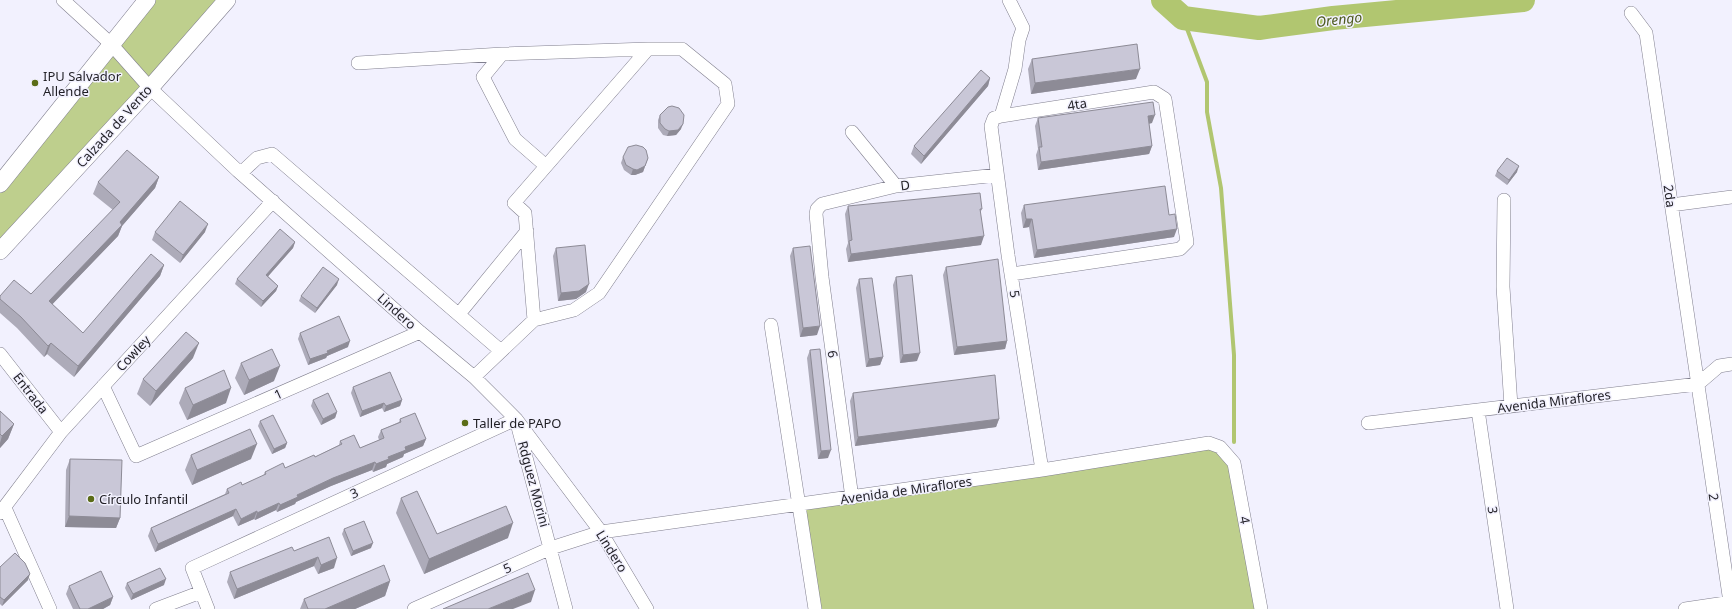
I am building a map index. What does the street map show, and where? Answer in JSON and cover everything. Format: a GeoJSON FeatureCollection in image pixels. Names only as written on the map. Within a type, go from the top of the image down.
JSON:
{"type":"FeatureCollection","features":[{"type":"Feature","properties":{"kind":"main road"},"geometry":{"type":"LineString","coordinates":[[0,184],[147,0]]}},
{"type":"Feature","properties":{"kind":"main road","name":"Calzada de Vento"},"geometry":{"type":"LineString","coordinates":[[0,251],[150,88],[227,0]]}},
{"type":"Feature","properties":{"kind":"street","name":"Lindero"},"geometry":{"type":"LineString","coordinates":[[63,0],[111,44],[150,88],[241,173],[420,332],[474,376],[516,419],[601,532],[647,609]]}},
{"type":"Feature","properties":{"kind":"street","name":"5"},"geometry":{"type":"LineString","coordinates":[[1009,0],[1023,28],[1019,40],[1014,68],[997,117],[991,126],[1008,255],[1042,470]]}},
{"type":"Feature","properties":{"kind":"street","name":"2da"},"geometry":{"type":"LineString","coordinates":[[1631,12],[1646,33],[1698,384]]}},
{"type":"Feature","properties":{"kind":"street"},"geometry":{"type":"LineString","coordinates":[[534,320],[525,213],[514,203],[648,49]]}},
{"type":"Feature","properties":{"kind":"street"},"geometry":{"type":"LineString","coordinates":[[358,63],[502,54],[682,49],[725,84],[728,104],[599,293],[574,310],[534,320],[474,376]]}},
{"type":"Feature","properties":{"kind":"street"},"geometry":{"type":"LineString","coordinates":[[502,54],[483,76],[515,139],[546,166]]}},
{"type":"Feature","properties":{"kind":"street","name":"4ta"},"geometry":{"type":"LineString","coordinates":[[997,117],[1154,92],[1160,95],[1165,99],[1187,242],[1180,249],[1012,274]]}},
{"type":"Feature","properties":{"kind":"street"},"geometry":{"type":"LineString","coordinates":[[852,132],[896,186]]}},
{"type":"Feature","properties":{"kind":"street"},"geometry":{"type":"LineString","coordinates":[[241,173],[257,158],[272,154],[501,351]]}},
{"type":"Feature","properties":{"kind":"street","name":"D"},"geometry":{"type":"LineString","coordinates":[[817,209],[822,204],[896,186],[997,175]]}},
{"type":"Feature","properties":{"kind":"street"},"geometry":{"type":"LineString","coordinates":[[1671,205],[1732,197]]}},
{"type":"Feature","properties":{"kind":"street","name":"Cowley"},"geometry":{"type":"LineString","coordinates":[[2,510],[61,432],[273,200]]}},
{"type":"Feature","properties":{"kind":"street"},"geometry":{"type":"LineString","coordinates":[[1504,200],[1503,287],[1510,406]]}},
{"type":"Feature","properties":{"kind":"street","name":"6"},"geometry":{"type":"LineString","coordinates":[[817,209],[816,214],[822,277],[852,498]]}},
{"type":"Feature","properties":{"kind":"street"},"geometry":{"type":"LineString","coordinates":[[459,314],[527,231]]}},
{"type":"Feature","properties":{"kind":"street"},"geometry":{"type":"LineString","coordinates":[[771,325],[815,609]]}},
{"type":"Feature","properties":{"kind":"street","name":"1"},"geometry":{"type":"LineString","coordinates":[[103,386],[136,456],[420,332]]}},
{"type":"Feature","properties":{"kind":"street","name":"Entrada"},"geometry":{"type":"LineString","coordinates":[[0,354],[61,432]]}},
{"type":"Feature","properties":{"kind":"street"},"geometry":{"type":"LineString","coordinates":[[1698,384],[1719,366],[1732,364]]}},
{"type":"Feature","properties":{"kind":"street","name":"Avenida Miraflores"},"geometry":{"type":"LineString","coordinates":[[1368,423],[1698,384]]}},
{"type":"Feature","properties":{"kind":"street","name":"2"},"geometry":{"type":"LineString","coordinates":[[1698,384],[1731,605]]}},
{"type":"Feature","properties":{"kind":"street","name":"3"},"geometry":{"type":"LineString","coordinates":[[1478,410],[1507,609]]}},
{"type":"Feature","properties":{"kind":"street","name":"Rdguez Morini"},"geometry":{"type":"LineString","coordinates":[[516,419],[566,609]]}},
{"type":"Feature","properties":{"kind":"street","name":"3"},"geometry":{"type":"LineString","coordinates":[[201,592],[192,568],[516,419]]}},
{"type":"Feature","properties":{"kind":"street","name":"Avenida de Miraflores"},"geometry":{"type":"LineString","coordinates":[[601,532],[852,498],[1042,470],[1209,442]]}},
{"type":"Feature","properties":{"kind":"street","name":"4"},"geometry":{"type":"LineString","coordinates":[[1209,442],[1220,447],[1234,463],[1261,609]]}},
{"type":"Feature","properties":{"kind":"street"},"geometry":{"type":"LineString","coordinates":[[2,510],[50,609]]}},
{"type":"Feature","properties":{"kind":"street","name":"5"},"geometry":{"type":"LineString","coordinates":[[414,609],[551,548],[601,532]]}},
{"type":"Feature","properties":{"kind":"street"},"geometry":{"type":"LineString","coordinates":[[156,609],[201,592],[208,609]]}},
{"type":"Feature","properties":{"kind":"street"},"geometry":{"type":"LineString","coordinates":[[1685,609],[1731,605]]}},
{"type":"Feature","properties":{"kind":"green space"},"geometry":{"type":"Polygon","coordinates":[[[147,0],[227,0],[0,251],[0,184],[147,0]]]}},
{"type":"Feature","properties":{"kind":"green space"},"geometry":{"type":"Polygon","coordinates":[[[1209,443],[1234,463],[1261,609],[815,609],[800,505],[1209,443]]]}},
{"type":"Feature","properties":{"kind":"building"},"geometry":{"type":"Polygon","coordinates":[[[1137,44],[1140,69],[1035,83],[1032,59],[1137,44]]]}},
{"type":"Feature","properties":{"kind":"building"},"geometry":{"type":"Polygon","coordinates":[[[981,70],[990,78],[924,156],[914,146],[981,70]]]}},
{"type":"Feature","properties":{"kind":"building"},"geometry":{"type":"Polygon","coordinates":[[[1153,102],[1155,115],[1148,116],[1152,146],[1041,162],[1039,147],[1042,147],[1038,118],[1153,102]]]}},
{"type":"Feature","properties":{"kind":"building"},"geometry":{"type":"Polygon","coordinates":[[[672,106],[679,108],[684,115],[683,124],[678,130],[669,131],[660,123],[660,115],[668,107],[672,106]]]}},
{"type":"Feature","properties":{"kind":"building"},"geometry":{"type":"Polygon","coordinates":[[[636,145],[643,147],[646,150],[648,158],[645,166],[637,170],[626,165],[623,157],[628,147],[636,145]]]}},
{"type":"Feature","properties":{"kind":"building"},"geometry":{"type":"Polygon","coordinates":[[[127,150],[159,177],[120,222],[122,225],[49,301],[83,333],[151,254],[164,265],[78,366],[51,343],[48,346],[21,317],[0,299],[0,296],[14,280],[31,294],[120,202],[98,182],[127,150]]]}},
{"type":"Feature","properties":{"kind":"building"},"geometry":{"type":"Polygon","coordinates":[[[1507,158],[1519,166],[1509,180],[1497,171],[1507,158]]]}},
{"type":"Feature","properties":{"kind":"building"},"geometry":{"type":"Polygon","coordinates":[[[1165,186],[1169,215],[1175,214],[1177,229],[1037,250],[1032,219],[1026,219],[1024,205],[1165,186]]]}},
{"type":"Feature","properties":{"kind":"building"},"geometry":{"type":"Polygon","coordinates":[[[980,193],[982,209],[980,209],[984,236],[851,254],[849,241],[852,240],[848,206],[980,193]]]}},
{"type":"Feature","properties":{"kind":"building"},"geometry":{"type":"Polygon","coordinates":[[[180,201],[208,224],[183,255],[155,232],[180,201]]]}},
{"type":"Feature","properties":{"kind":"building"},"geometry":{"type":"Polygon","coordinates":[[[280,229],[295,242],[266,275],[278,286],[263,301],[237,279],[280,229]]]}},
{"type":"Feature","properties":{"kind":"building"},"geometry":{"type":"Polygon","coordinates":[[[585,245],[589,284],[579,291],[561,293],[556,248],[585,245]]]}},
{"type":"Feature","properties":{"kind":"building"},"geometry":{"type":"Polygon","coordinates":[[[810,246],[820,326],[803,328],[793,248],[810,246]]]}},
{"type":"Feature","properties":{"kind":"building"},"geometry":{"type":"Polygon","coordinates":[[[998,259],[1007,341],[957,347],[946,267],[998,259]]]}},
{"type":"Feature","properties":{"kind":"building"},"geometry":{"type":"Polygon","coordinates":[[[323,267],[339,279],[317,308],[301,296],[323,267]]]}},
{"type":"Feature","properties":{"kind":"building"},"geometry":{"type":"Polygon","coordinates":[[[912,275],[920,353],[903,355],[896,277],[912,275]]]}},
{"type":"Feature","properties":{"kind":"building"},"geometry":{"type":"Polygon","coordinates":[[[872,278],[883,357],[869,359],[859,279],[872,278]]]}},
{"type":"Feature","properties":{"kind":"building"},"geometry":{"type":"Polygon","coordinates":[[[339,316],[350,341],[327,351],[328,353],[310,359],[300,333],[339,316]]]}},
{"type":"Feature","properties":{"kind":"building"},"geometry":{"type":"Polygon","coordinates":[[[186,332],[199,343],[156,391],[143,379],[186,332]]]}},
{"type":"Feature","properties":{"kind":"building"},"geometry":{"type":"Polygon","coordinates":[[[272,349],[280,366],[249,380],[241,363],[272,349]]]}},
{"type":"Feature","properties":{"kind":"building"},"geometry":{"type":"Polygon","coordinates":[[[820,349],[831,450],[821,451],[810,350],[820,349]]]}},
{"type":"Feature","properties":{"kind":"building"},"geometry":{"type":"Polygon","coordinates":[[[224,370],[231,388],[193,405],[185,388],[224,370]]]}},
{"type":"Feature","properties":{"kind":"building"},"geometry":{"type":"Polygon","coordinates":[[[390,372],[402,400],[386,406],[384,403],[362,411],[353,387],[390,372]]]}},
{"type":"Feature","properties":{"kind":"building"},"geometry":{"type":"Polygon","coordinates":[[[995,375],[999,419],[858,437],[853,393],[995,375]]]}},
{"type":"Feature","properties":{"kind":"building"},"geometry":{"type":"Polygon","coordinates":[[[328,393],[337,412],[323,419],[313,400],[328,393]]]}},
{"type":"Feature","properties":{"kind":"building"},"geometry":{"type":"Polygon","coordinates":[[[0,411],[14,424],[2,436],[0,434],[0,411]]]}},
{"type":"Feature","properties":{"kind":"building"},"geometry":{"type":"Polygon","coordinates":[[[415,413],[426,439],[405,447],[406,450],[388,457],[389,459],[376,464],[375,462],[333,478],[297,495],[298,497],[280,505],[279,503],[257,513],[257,511],[241,519],[236,509],[158,544],[151,528],[229,493],[227,489],[241,482],[242,485],[266,474],[265,472],[283,463],[285,468],[314,455],[315,457],[342,444],[340,441],[354,435],[360,448],[384,438],[381,430],[401,422],[400,419],[415,413]]]}},
{"type":"Feature","properties":{"kind":"building"},"geometry":{"type":"Polygon","coordinates":[[[273,415],[287,443],[274,449],[260,421],[273,415]]]}},
{"type":"Feature","properties":{"kind":"building"},"geometry":{"type":"Polygon","coordinates":[[[250,429],[257,444],[197,470],[191,455],[250,429]]]}},
{"type":"Feature","properties":{"kind":"building","name":"Círculo Infantil"},"geometry":{"type":"Polygon","coordinates":[[[70,459],[122,460],[120,518],[69,516],[70,459]]]}},
{"type":"Feature","properties":{"kind":"building"},"geometry":{"type":"Polygon","coordinates":[[[417,491],[437,534],[506,506],[513,523],[429,559],[401,498],[417,491]]]}},
{"type":"Feature","properties":{"kind":"building"},"geometry":{"type":"Polygon","coordinates":[[[364,521],[373,543],[353,551],[344,529],[364,521]]]}},
{"type":"Feature","properties":{"kind":"building"},"geometry":{"type":"Polygon","coordinates":[[[329,537],[337,558],[321,565],[318,557],[237,589],[230,572],[292,547],[294,551],[329,537]]]}},
{"type":"Feature","properties":{"kind":"building"},"geometry":{"type":"Polygon","coordinates":[[[15,553],[25,563],[30,574],[4,600],[0,597],[0,567],[15,553]]]}},
{"type":"Feature","properties":{"kind":"building"},"geometry":{"type":"Polygon","coordinates":[[[384,565],[390,581],[325,609],[308,609],[304,599],[384,565]]]}},
{"type":"Feature","properties":{"kind":"building"},"geometry":{"type":"Polygon","coordinates":[[[160,568],[166,579],[133,594],[127,583],[160,568]]]}},
{"type":"Feature","properties":{"kind":"building"},"geometry":{"type":"Polygon","coordinates":[[[101,571],[113,597],[88,609],[80,609],[69,586],[101,571]]]}},
{"type":"Feature","properties":{"kind":"building"},"geometry":{"type":"Polygon","coordinates":[[[528,573],[535,590],[488,609],[443,609],[528,573]]]}},
{"type":"Feature","properties":{"kind":"waterway","name":"Orengo"},"geometry":{"type":"LineString","coordinates":[[1163,0],[1183,18],[1259,28],[1333,18],[1523,0]]}},
{"type":"Feature","properties":{"kind":"waterway"},"geometry":{"type":"LineString","coordinates":[[1183,18],[1207,82],[1207,112],[1221,188],[1234,355],[1234,442]]}},
{"type":"Feature","properties":{"kind":"place","name":"IPU Salvador Allende"},"geometry":{"type":"Point","coordinates":[35,83]}},
{"type":"Feature","properties":{"kind":"place","name":"Taller de PAPO"},"geometry":{"type":"Point","coordinates":[465,423]}},
{"type":"Feature","properties":{"kind":"place","name":"Círculo Infantil"},"geometry":{"type":"Point","coordinates":[91,499]}}]}
